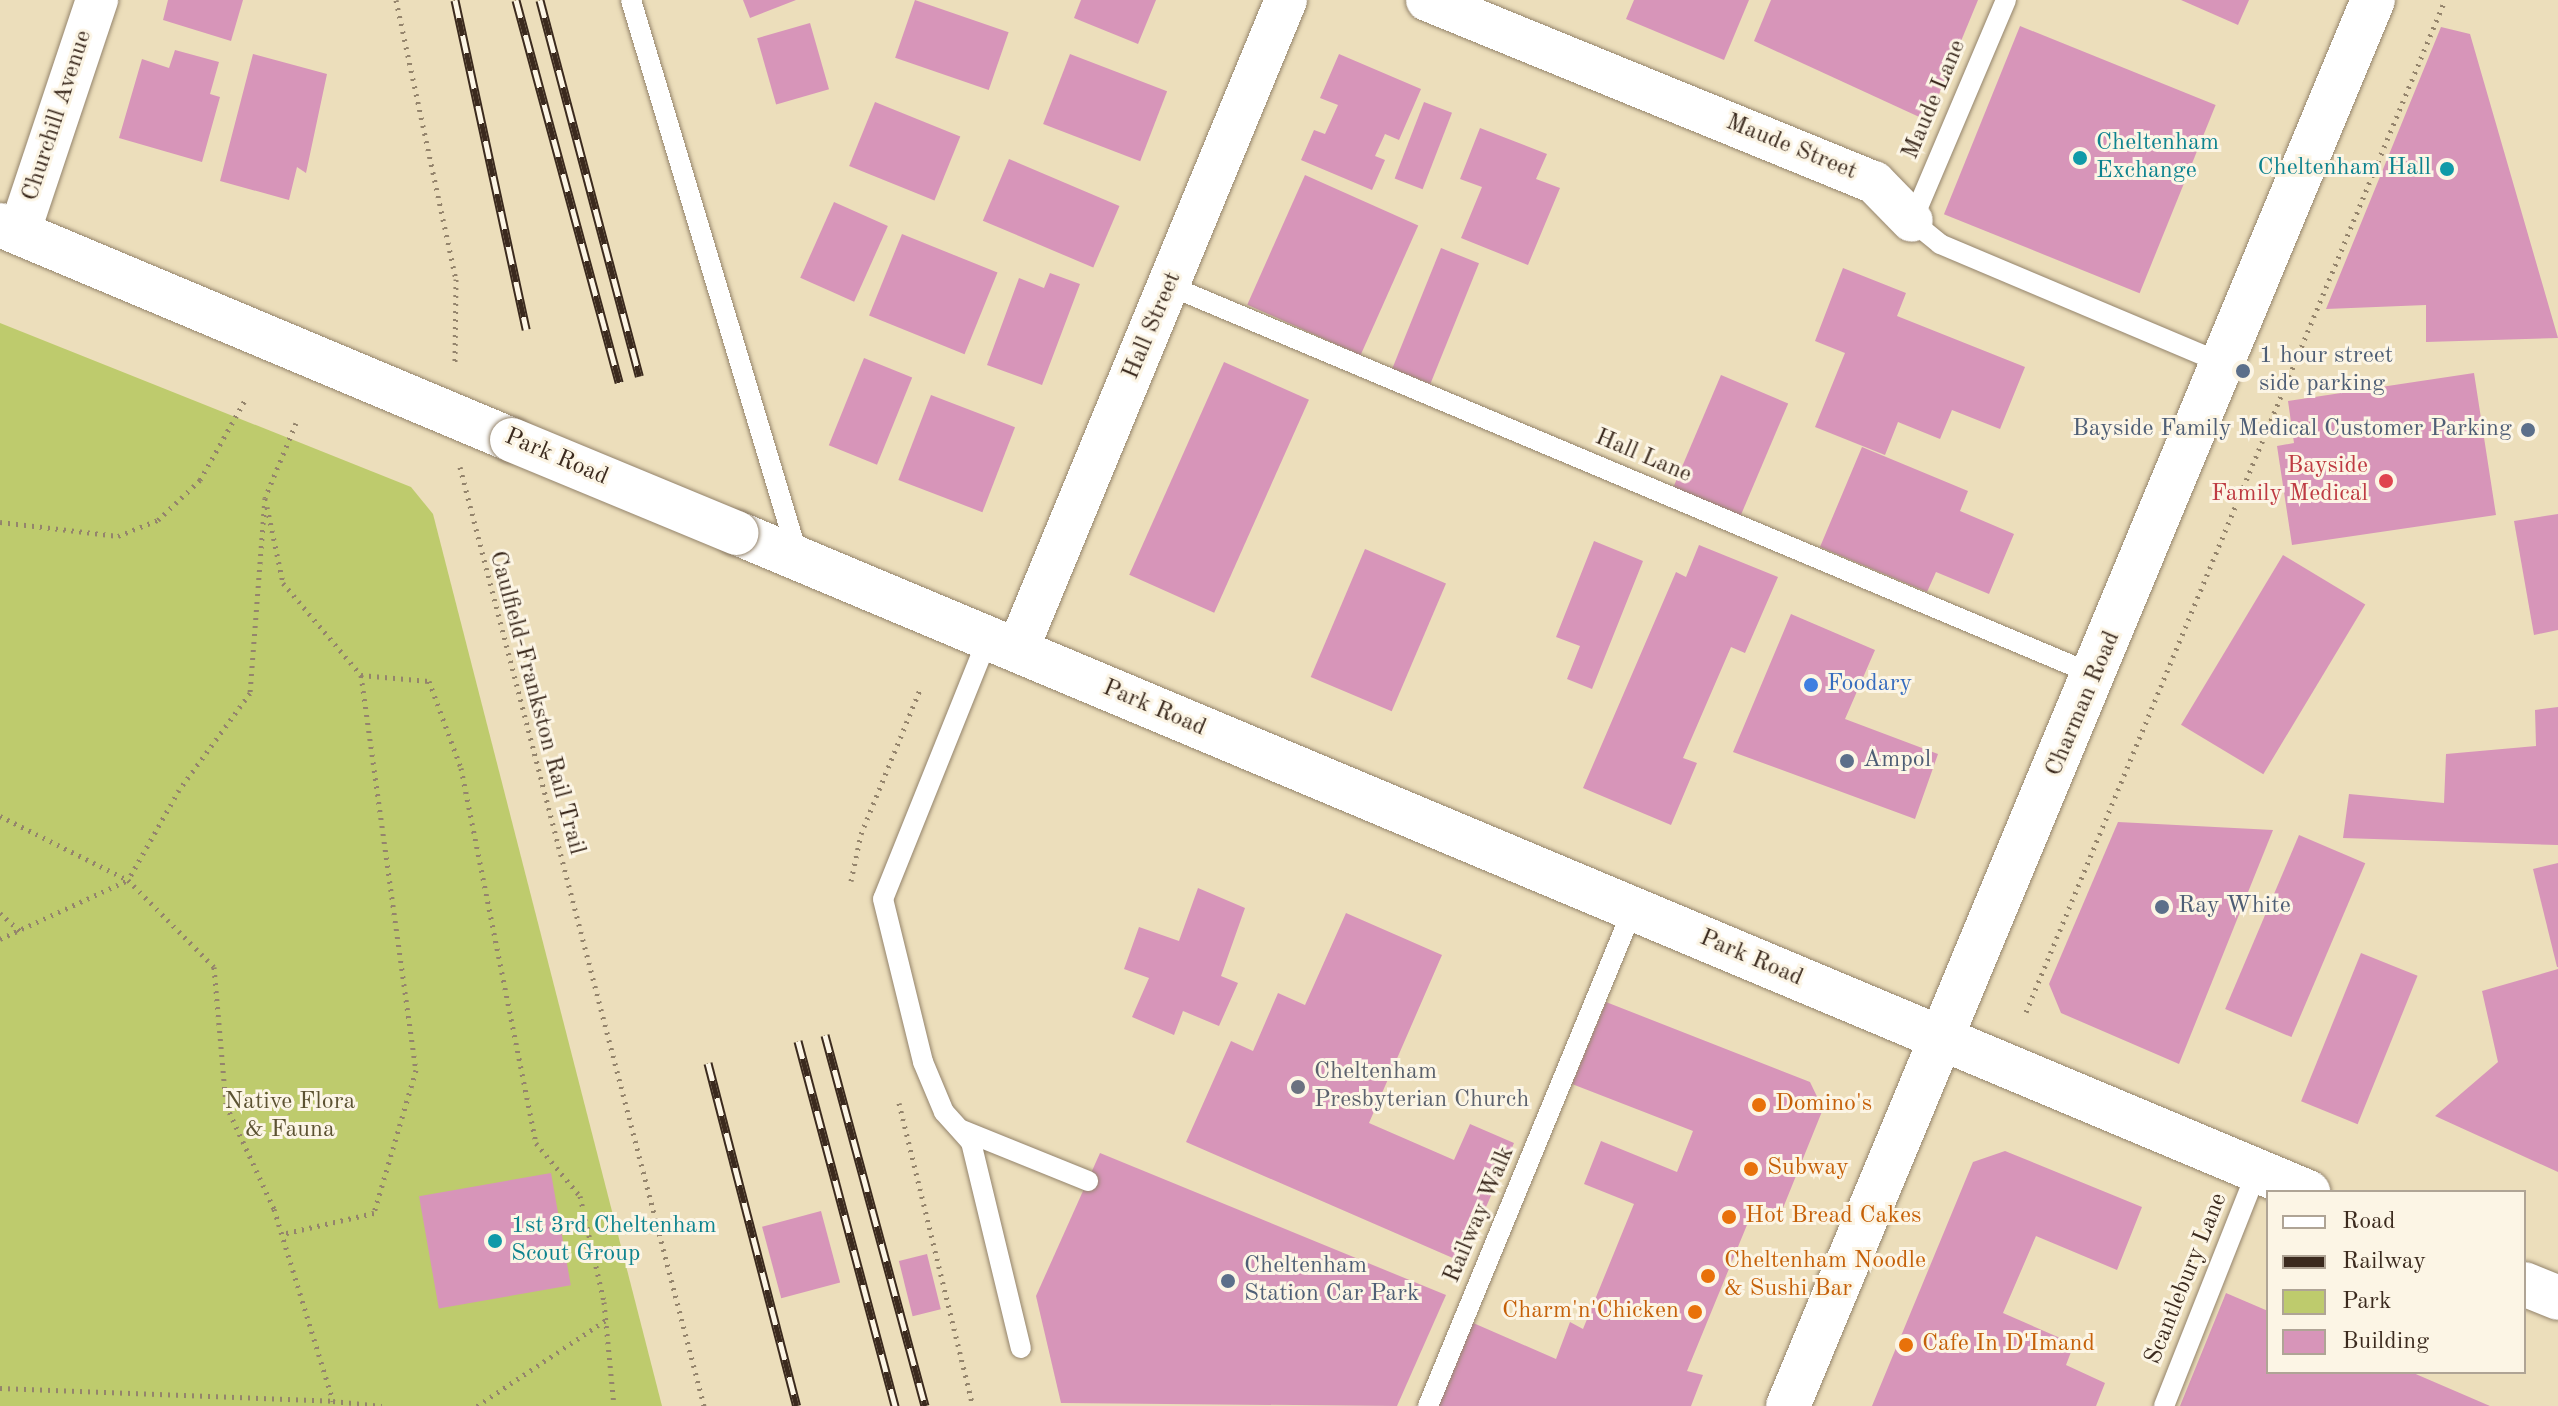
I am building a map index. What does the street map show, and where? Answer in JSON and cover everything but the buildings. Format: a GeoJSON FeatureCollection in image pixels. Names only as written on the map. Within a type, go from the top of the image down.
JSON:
{"type":"FeatureCollection","features":[{"type":"Feature","properties":{"kind":"street","name":"Churchill Avenue"},"geometry":{"type":"LineString","coordinates":[[10,229],[97,0]]}},
{"type":"Feature","properties":{"kind":"street","name":"Hall Street"},"geometry":{"type":"LineString","coordinates":[[1002,645],[1170,286],[1286,0]]}},
{"type":"Feature","properties":{"kind":"street","name":"Maude Street"},"geometry":{"type":"LineString","coordinates":[[1427,0],[1874,182],[1912,221]]}},
{"type":"Feature","properties":{"kind":"street","name":"Charman Road"},"geometry":{"type":"LineString","coordinates":[[1788,1406],[2096,676],[2373,0]]}},
{"type":"Feature","properties":{"kind":"street","name":"Park Road"},"geometry":{"type":"LineString","coordinates":[[10,229],[2303,1190]]}},
{"type":"Feature","properties":{"kind":"street"},"geometry":{"type":"LineString","coordinates":[[2526,1285],[2558,1298]]}},
{"type":"Feature","properties":{"kind":"lane"},"geometry":{"type":"LineString","coordinates":[[631,0],[798,557]]}},
{"type":"Feature","properties":{"kind":"lane","name":"Maude Lane"},"geometry":{"type":"LineString","coordinates":[[1912,221],[2006,0]]}},
{"type":"Feature","properties":{"kind":"lane","name":"Maude Street"},"geometry":{"type":"LineString","coordinates":[[1912,221],[1940,244],[2224,364]]}},
{"type":"Feature","properties":{"kind":"lane","name":"Hall Lane"},"geometry":{"type":"LineString","coordinates":[[1170,286],[2096,676]]}},
{"type":"Feature","properties":{"kind":"lane"},"geometry":{"type":"LineString","coordinates":[[1002,645],[883,899],[923,1062],[944,1112],[962,1130],[1088,1181]]}},
{"type":"Feature","properties":{"kind":"lane","name":"Railway Walk"},"geometry":{"type":"LineString","coordinates":[[1428,1406],[1633,909]]}},
{"type":"Feature","properties":{"kind":"lane"},"geometry":{"type":"LineString","coordinates":[[962,1130],[1021,1348]]}},
{"type":"Feature","properties":{"kind":"lane","name":"Scantlebury Lane"},"geometry":{"type":"LineString","coordinates":[[2164,1406],[2257,1171]]}},
{"type":"Feature","properties":{"kind":"path","name":"Caulfield-Frankston Rail Trail"},"geometry":{"type":"LineString","coordinates":[[396,0],[456,279],[461,488],[704,1406]]}},
{"type":"Feature","properties":{"kind":"path"},"geometry":{"type":"LineString","coordinates":[[2026,1012],[2445,0]]}},
{"type":"Feature","properties":{"kind":"path"},"geometry":{"type":"LineString","coordinates":[[0,522],[118,536],[158,520],[200,480],[245,400]]}},
{"type":"Feature","properties":{"kind":"path"},"geometry":{"type":"LineString","coordinates":[[0,939],[128,880],[179,790],[250,693],[265,498],[296,423]]}},
{"type":"Feature","properties":{"kind":"path"},"geometry":{"type":"LineString","coordinates":[[265,498],[283,583],[361,675],[416,1070],[374,1213],[282,1234]]}},
{"type":"Feature","properties":{"kind":"path"},"geometry":{"type":"LineString","coordinates":[[361,675],[429,681],[461,768],[536,1143],[580,1196],[606,1320],[614,1406]]}},
{"type":"Feature","properties":{"kind":"path"},"geometry":{"type":"LineString","coordinates":[[0,816],[128,880],[214,967],[226,1105],[282,1234],[333,1401]]}},
{"type":"Feature","properties":{"kind":"path"},"geometry":{"type":"LineString","coordinates":[[0,913],[20,931]]}},
{"type":"Feature","properties":{"kind":"path"},"geometry":{"type":"LineString","coordinates":[[477,1406],[606,1320]]}},
{"type":"Feature","properties":{"kind":"path"},"geometry":{"type":"LineString","coordinates":[[0,1388],[333,1401],[382,1406]]}},
{"type":"Feature","properties":{"kind":"green space","name":"Native Flora & Fauna"},"geometry":{"type":"Polygon","coordinates":[[[0,323],[411,487],[433,514],[662,1406],[0,1406],[0,323]]]}},
{"type":"Feature","properties":{"kind":"railway"},"geometry":{"type":"LineString","coordinates":[[455,0],[526,329]]}},
{"type":"Feature","properties":{"kind":"railway"},"geometry":{"type":"LineString","coordinates":[[516,0],[619,382]]}},
{"type":"Feature","properties":{"kind":"railway"},"geometry":{"type":"LineString","coordinates":[[540,0],[639,376]]}},
{"type":"Feature","properties":{"kind":"railway"},"geometry":{"type":"LineString","coordinates":[[825,1035],[925,1406]]}},
{"type":"Feature","properties":{"kind":"railway"},"geometry":{"type":"LineString","coordinates":[[798,1041],[895,1406]]}},
{"type":"Feature","properties":{"kind":"railway"},"geometry":{"type":"LineString","coordinates":[[708,1063],[797,1406]]}},
{"type":"Feature","properties":{"kind":"place","name":"Cheltenham Exchange"},"geometry":{"type":"Point","coordinates":[2080,158]}},
{"type":"Feature","properties":{"kind":"place","name":"Cheltenham Hall"},"geometry":{"type":"Point","coordinates":[2447,169]}},
{"type":"Feature","properties":{"kind":"place","name":"1 hour street side parking"},"geometry":{"type":"Point","coordinates":[2243,371]}},
{"type":"Feature","properties":{"kind":"place","name":"Bayside Family Medical Customer Parking"},"geometry":{"type":"Point","coordinates":[2528,430]}},
{"type":"Feature","properties":{"kind":"place","name":"Bayside Family Medical"},"geometry":{"type":"Point","coordinates":[2386,481]}},
{"type":"Feature","properties":{"kind":"place","name":"Foodary"},"geometry":{"type":"Point","coordinates":[1811,685]}},
{"type":"Feature","properties":{"kind":"place","name":"Ampol"},"geometry":{"type":"Point","coordinates":[1847,761]}},
{"type":"Feature","properties":{"kind":"place","name":"Ray White"},"geometry":{"type":"Point","coordinates":[2162,907]}},
{"type":"Feature","properties":{"kind":"place","name":"Cheltenham Presbyterian Church"},"geometry":{"type":"Point","coordinates":[1298,1087]}},
{"type":"Feature","properties":{"kind":"place","name":"Domino's"},"geometry":{"type":"Point","coordinates":[1759,1105]}},
{"type":"Feature","properties":{"kind":"place","name":"Subway"},"geometry":{"type":"Point","coordinates":[1751,1169]}},
{"type":"Feature","properties":{"kind":"place","name":"Hot Bread Cakes"},"geometry":{"type":"Point","coordinates":[1729,1217]}},
{"type":"Feature","properties":{"kind":"place","name":"1st 3rd Cheltenham Scout Group"},"geometry":{"type":"Point","coordinates":[495,1241]}},
{"type":"Feature","properties":{"kind":"place","name":"Cheltenham Noodle & Sushi Bar"},"geometry":{"type":"Point","coordinates":[1708,1276]}},
{"type":"Feature","properties":{"kind":"place","name":"Cheltenham Station Car Park"},"geometry":{"type":"Point","coordinates":[1228,1281]}},
{"type":"Feature","properties":{"kind":"place","name":"Charm'n'Chicken"},"geometry":{"type":"Point","coordinates":[1695,1312]}},
{"type":"Feature","properties":{"kind":"place","name":"Cafe In D'Imand"},"geometry":{"type":"Point","coordinates":[1906,1345]}}]}
